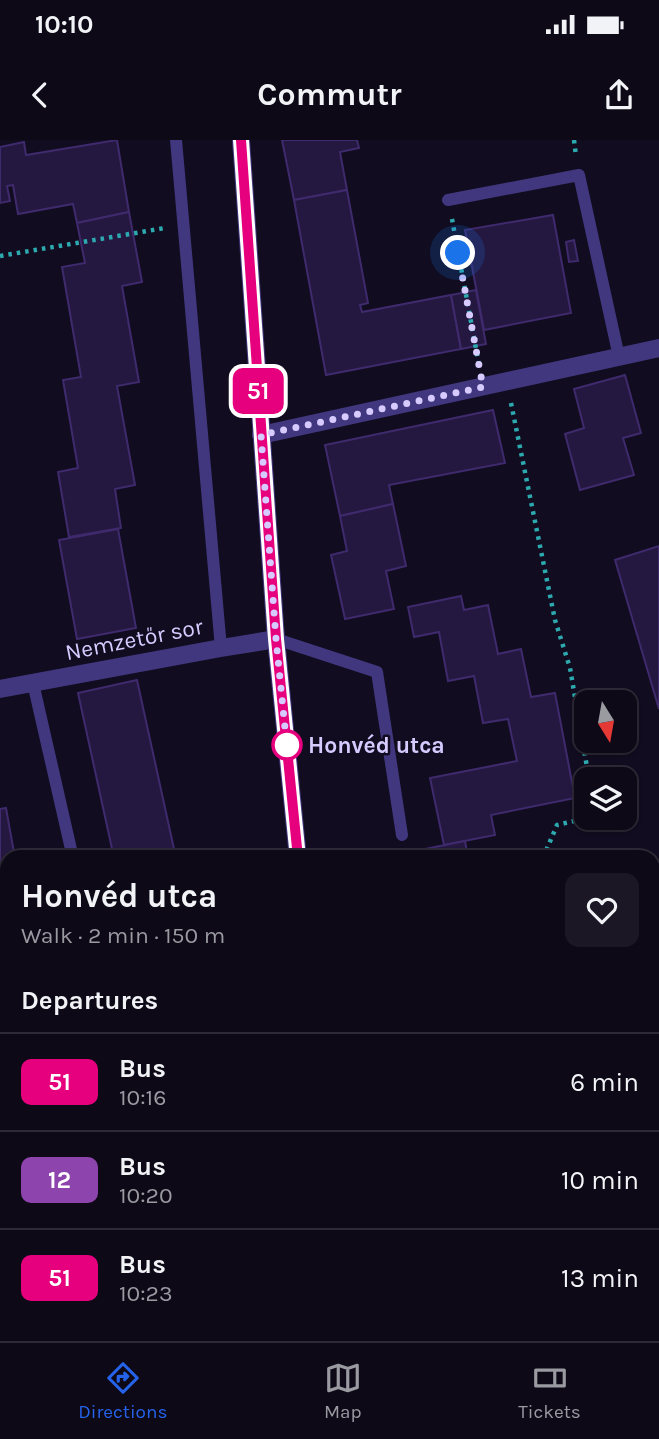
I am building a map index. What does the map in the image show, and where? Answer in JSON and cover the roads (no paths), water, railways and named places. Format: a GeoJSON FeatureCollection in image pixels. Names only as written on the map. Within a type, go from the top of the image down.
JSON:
{"type":"FeatureCollection","features":[{"type":"Feature","properties":{"kind":"street"},"geometry":{"type":"LineString","coordinates":[[241,140],[276,639],[298,850]]}},
{"type":"Feature","properties":{"kind":"street"},"geometry":{"type":"LineString","coordinates":[[261,435],[659,348]]}},
{"type":"Feature","properties":{"kind":"street","name":"Nemzetőr sor"},"geometry":{"type":"LineString","coordinates":[[0,689],[276,639]]}},
{"type":"Feature","properties":{"kind":"lane"},"geometry":{"type":"LineString","coordinates":[[176,140],[221,648]]}},
{"type":"Feature","properties":{"kind":"lane"},"geometry":{"type":"LineString","coordinates":[[448,200],[579,175],[619,357]]}},
{"type":"Feature","properties":{"kind":"lane"},"geometry":{"type":"LineString","coordinates":[[276,639],[377,672],[402,835]]}},
{"type":"Feature","properties":{"kind":"lane"},"geometry":{"type":"LineString","coordinates":[[33,683],[71,850]]}},
{"type":"Feature","properties":{"kind":"place","name":"Honvéd utca"},"geometry":{"type":"Point","coordinates":[287,745]}}]}
